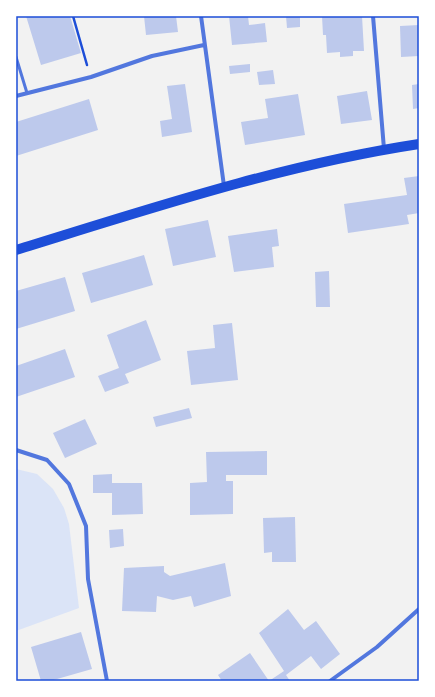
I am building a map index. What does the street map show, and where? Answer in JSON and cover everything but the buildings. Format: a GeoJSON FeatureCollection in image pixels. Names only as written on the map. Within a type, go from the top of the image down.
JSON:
{"type":"FeatureCollection","features":[{"type":"Feature","properties":{"kind":"main road"},"geometry":{"type":"LineString","coordinates":[[16,250],[224,186],[384,149],[419,144]]}},
{"type":"Feature","properties":{"kind":"street"},"geometry":{"type":"LineString","coordinates":[[201,16],[224,186]]}},
{"type":"Feature","properties":{"kind":"street"},"geometry":{"type":"LineString","coordinates":[[374,16],[384,149]]}},
{"type":"Feature","properties":{"kind":"street"},"geometry":{"type":"LineString","coordinates":[[16,96],[91,77],[152,56],[204,45]]}},
{"type":"Feature","properties":{"kind":"street"},"geometry":{"type":"LineString","coordinates":[[16,450],[47,460],[69,484],[86,526],[88,579],[107,681]]}},
{"type":"Feature","properties":{"kind":"street"},"geometry":{"type":"LineString","coordinates":[[330,681],[377,647],[419,609]]}},
{"type":"Feature","properties":{"kind":"lane"},"geometry":{"type":"LineString","coordinates":[[16,56],[27,93]]}},
{"type":"Feature","properties":{"kind":"path"},"geometry":{"type":"LineString","coordinates":[[73,16],[91,77]]}},
{"type":"Feature","properties":{"kind":"shaded area"},"geometry":{"type":"Polygon","coordinates":[[[16,469],[37,474],[53,489],[64,508],[69,524],[79,608],[16,631],[16,469]]]}}]}
